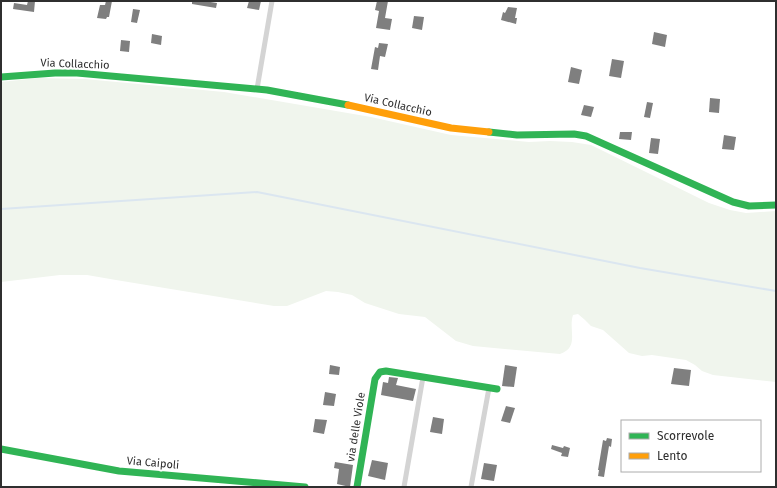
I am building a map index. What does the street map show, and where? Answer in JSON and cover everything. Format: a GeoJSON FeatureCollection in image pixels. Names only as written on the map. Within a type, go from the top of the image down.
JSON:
{"type":"FeatureCollection","features":[{"type":"Feature","properties":{"kind":"street"},"geometry":{"type":"LineString","coordinates":[[257,89],[272,1]]}},
{"type":"Feature","properties":{"kind":"street","name":"Via Collacchio"},"geometry":{"type":"LineString","coordinates":[[1,77],[77,73],[257,89],[359,107],[451,128],[517,135],[571,134],[586,136],[733,202],[749,206],[776,205]]}},
{"type":"Feature","properties":{"kind":"street","name":"via delle Viole"},"geometry":{"type":"LineString","coordinates":[[357,487],[375,379],[380,372],[386,371],[423,377]]}},
{"type":"Feature","properties":{"kind":"street"},"geometry":{"type":"LineString","coordinates":[[404,487],[423,377],[497,389]]}},
{"type":"Feature","properties":{"kind":"street"},"geometry":{"type":"LineString","coordinates":[[471,487],[489,388]]}},
{"type":"Feature","properties":{"kind":"street","name":"Via Caipoli"},"geometry":{"type":"LineString","coordinates":[[1,448],[119,471],[305,487]]}},
{"type":"Feature","properties":{"kind":"shaded area"},"geometry":{"type":"Polygon","coordinates":[[[38,78],[85,79],[224,92],[371,117],[451,135],[529,142],[572,142],[591,145],[709,203],[730,210],[746,213],[776,211],[776,382],[713,375],[702,371],[686,360],[652,355],[642,356],[629,353],[603,330],[591,326],[578,314],[573,315],[572,343],[566,351],[560,354],[473,346],[456,341],[425,317],[399,314],[365,303],[352,295],[338,292],[326,291],[287,306],[274,306],[87,275],[60,275],[1,282],[1,82],[38,78]]]}},
{"type":"Feature","properties":{"kind":"building"},"geometry":{"type":"Polygon","coordinates":[[[28,1],[35,1],[34,12],[13,9],[14,3],[27,5],[28,1]]]}},
{"type":"Feature","properties":{"kind":"building"},"geometry":{"type":"Polygon","coordinates":[[[106,1],[112,1],[109,17],[106,19],[97,18],[100,5],[105,5],[106,1]]]}},
{"type":"Feature","properties":{"kind":"building"},"geometry":{"type":"Polygon","coordinates":[[[192,1],[217,3],[216,8],[192,4],[192,1]]]}},
{"type":"Feature","properties":{"kind":"building"},"geometry":{"type":"Polygon","coordinates":[[[249,1],[261,1],[259,10],[247,8],[249,1]]]}},
{"type":"Feature","properties":{"kind":"building"},"geometry":{"type":"Polygon","coordinates":[[[377,1],[388,1],[385,18],[392,19],[390,30],[376,28],[379,11],[375,10],[377,1]]]}},
{"type":"Feature","properties":{"kind":"building"},"geometry":{"type":"Polygon","coordinates":[[[508,7],[517,8],[515,18],[517,18],[516,24],[501,20],[503,12],[505,13],[508,7]]]}},
{"type":"Feature","properties":{"kind":"building"},"geometry":{"type":"Polygon","coordinates":[[[133,9],[140,10],[137,23],[131,22],[133,9]]]}},
{"type":"Feature","properties":{"kind":"building"},"geometry":{"type":"Polygon","coordinates":[[[414,16],[424,17],[422,30],[412,28],[414,16]]]}},
{"type":"Feature","properties":{"kind":"building"},"geometry":{"type":"Polygon","coordinates":[[[654,32],[667,35],[665,47],[652,44],[654,32]]]}},
{"type":"Feature","properties":{"kind":"building"},"geometry":{"type":"Polygon","coordinates":[[[152,34],[162,36],[161,45],[151,43],[152,34]]]}},
{"type":"Feature","properties":{"kind":"building"},"geometry":{"type":"Polygon","coordinates":[[[121,40],[130,41],[129,52],[120,51],[121,40]]]}},
{"type":"Feature","properties":{"kind":"building"},"geometry":{"type":"Polygon","coordinates":[[[379,43],[388,44],[385,57],[380,56],[378,70],[371,69],[375,47],[378,48],[379,43]]]}},
{"type":"Feature","properties":{"kind":"building"},"geometry":{"type":"Polygon","coordinates":[[[612,59],[624,61],[621,78],[609,76],[612,59]]]}},
{"type":"Feature","properties":{"kind":"building"},"geometry":{"type":"Polygon","coordinates":[[[571,67],[582,70],[579,84],[568,82],[571,67]]]}},
{"type":"Feature","properties":{"kind":"building"},"geometry":{"type":"Polygon","coordinates":[[[710,98],[720,99],[719,113],[709,112],[710,98]]]}},
{"type":"Feature","properties":{"kind":"building"},"geometry":{"type":"Polygon","coordinates":[[[647,102],[653,103],[650,118],[644,117],[647,102]]]}},
{"type":"Feature","properties":{"kind":"building"},"geometry":{"type":"Polygon","coordinates":[[[584,105],[594,107],[591,117],[581,115],[584,105]]]}},
{"type":"Feature","properties":{"kind":"building"},"geometry":{"type":"Polygon","coordinates":[[[620,132],[632,132],[631,140],[619,139],[620,132]]]}},
{"type":"Feature","properties":{"kind":"building"},"geometry":{"type":"Polygon","coordinates":[[[724,135],[736,137],[734,150],[722,149],[724,135]]]}},
{"type":"Feature","properties":{"kind":"building"},"geometry":{"type":"Polygon","coordinates":[[[651,138],[660,139],[658,154],[649,153],[651,138]]]}},
{"type":"Feature","properties":{"kind":"building"},"geometry":{"type":"Polygon","coordinates":[[[330,365],[340,367],[339,375],[329,374],[330,365]]]}},
{"type":"Feature","properties":{"kind":"building"},"geometry":{"type":"Polygon","coordinates":[[[505,365],[517,367],[514,387],[502,386],[505,365]]]}},
{"type":"Feature","properties":{"kind":"building"},"geometry":{"type":"Polygon","coordinates":[[[674,368],[691,370],[689,386],[671,384],[674,368]]]}},
{"type":"Feature","properties":{"kind":"building"},"geometry":{"type":"Polygon","coordinates":[[[389,377],[398,378],[396,385],[416,389],[413,401],[381,395],[383,382],[388,383],[389,377]]]}},
{"type":"Feature","properties":{"kind":"building"},"geometry":{"type":"Polygon","coordinates":[[[325,392],[336,394],[334,406],[323,405],[325,392]]]}},
{"type":"Feature","properties":{"kind":"building"},"geometry":{"type":"Polygon","coordinates":[[[506,406],[515,408],[510,423],[501,421],[506,406]]]}},
{"type":"Feature","properties":{"kind":"building"},"geometry":{"type":"Polygon","coordinates":[[[433,417],[444,419],[442,434],[430,432],[433,417]]]}},
{"type":"Feature","properties":{"kind":"building"},"geometry":{"type":"Polygon","coordinates":[[[315,419],[327,420],[324,434],[313,432],[315,419]]]}},
{"type":"Feature","properties":{"kind":"building"},"geometry":{"type":"Polygon","coordinates":[[[607,438],[612,439],[611,447],[609,446],[604,477],[598,476],[598,470],[603,440],[606,441],[607,438]]]}},
{"type":"Feature","properties":{"kind":"building"},"geometry":{"type":"Polygon","coordinates":[[[552,445],[570,448],[568,457],[561,456],[562,453],[551,449],[552,445]]]}},
{"type":"Feature","properties":{"kind":"building"},"geometry":{"type":"Polygon","coordinates":[[[372,460],[388,463],[385,480],[368,476],[372,460]]]}},
{"type":"Feature","properties":{"kind":"building"},"geometry":{"type":"Polygon","coordinates":[[[335,462],[353,465],[350,487],[337,484],[339,469],[334,468],[335,462]]]}},
{"type":"Feature","properties":{"kind":"building"},"geometry":{"type":"Polygon","coordinates":[[[484,463],[497,465],[494,481],[481,479],[484,463]]]}},
{"type":"Feature","properties":{"kind":"waterway"},"geometry":{"type":"LineString","coordinates":[[1,209],[257,192],[640,268],[776,291]]}},
{"type":"Feature","properties":{"kind":"traffic: fast"},"geometry":{"type":"LineString","coordinates":[[1,77],[77,73],[267,90],[348,105]]}},
{"type":"Feature","properties":{"kind":"traffic: fast"},"geometry":{"type":"LineString","coordinates":[[489,132],[517,135],[574,134],[586,136],[733,202],[749,206],[776,205]]}},
{"type":"Feature","properties":{"kind":"traffic: fast"},"geometry":{"type":"LineString","coordinates":[[357,487],[375,379],[380,372],[386,371],[497,389]]}},
{"type":"Feature","properties":{"kind":"traffic: fast"},"geometry":{"type":"LineString","coordinates":[[1,449],[119,471],[305,487]]}},
{"type":"Feature","properties":{"kind":"traffic: slow"},"geometry":{"type":"LineString","coordinates":[[348,105],[451,128],[489,132]]}}]}
